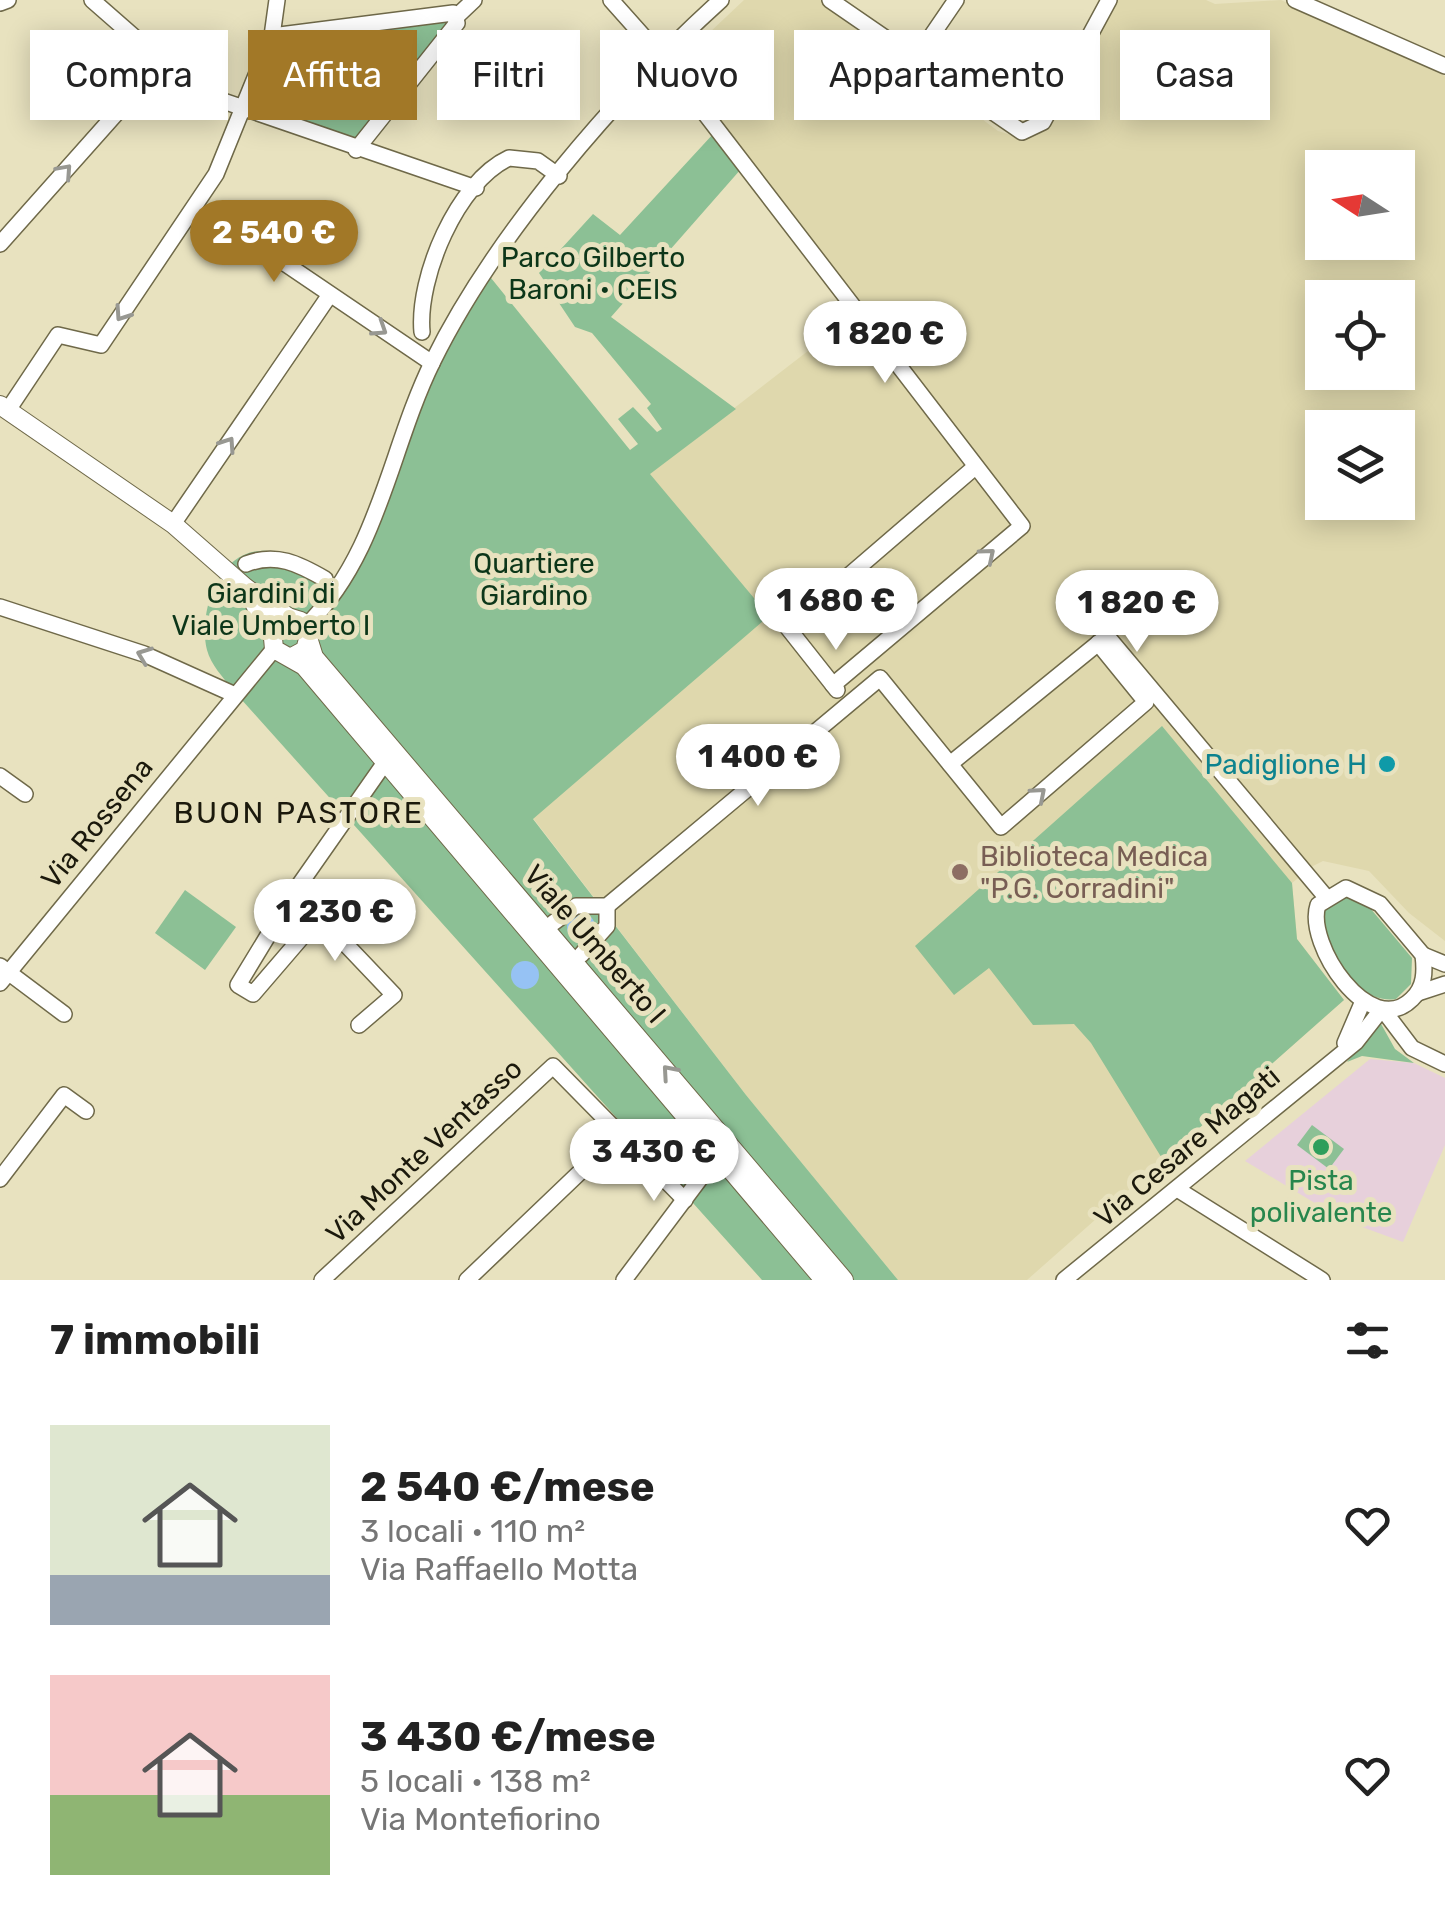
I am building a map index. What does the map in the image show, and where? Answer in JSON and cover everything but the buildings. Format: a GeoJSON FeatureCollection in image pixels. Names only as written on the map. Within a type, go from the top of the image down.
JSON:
{"type":"FeatureCollection","features":[{"type":"Feature","properties":{"kind":"main road"},"geometry":{"type":"LineString","coordinates":[[4,408],[173,524],[246,588],[288,617],[307,634],[302,652],[292,657],[272,641],[246,588]]}},
{"type":"Feature","properties":{"kind":"main road"},"geometry":{"type":"LineString","coordinates":[[272,641],[276,623],[288,617]]}},
{"type":"Feature","properties":{"kind":"main road","name":"Viale Umberto I"},"geometry":{"type":"LineString","coordinates":[[307,634],[314,657],[844,1280]]}},
{"type":"Feature","properties":{"kind":"main road","name":"Viale Umberto I"},"geometry":{"type":"LineString","coordinates":[[292,657],[386,761],[824,1280]]}},
{"type":"Feature","properties":{"kind":"street"},"geometry":{"type":"LineString","coordinates":[[0,3],[8,0]]}},
{"type":"Feature","properties":{"kind":"street"},"geometry":{"type":"LineString","coordinates":[[92,0],[126,30]]}},
{"type":"Feature","properties":{"kind":"street"},"geometry":{"type":"LineString","coordinates":[[273,30],[277,0]]}},
{"type":"Feature","properties":{"kind":"street"},"geometry":{"type":"LineString","coordinates":[[455,18],[474,0]]}},
{"type":"Feature","properties":{"kind":"street"},"geometry":{"type":"LineString","coordinates":[[612,0],[638,30]]}},
{"type":"Feature","properties":{"kind":"street"},"geometry":{"type":"LineString","coordinates":[[688,30],[721,0]]}},
{"type":"Feature","properties":{"kind":"street"},"geometry":{"type":"LineString","coordinates":[[830,0],[872,30]]}},
{"type":"Feature","properties":{"kind":"street"},"geometry":{"type":"LineString","coordinates":[[851,15],[860,0]]}},
{"type":"Feature","properties":{"kind":"street"},"geometry":{"type":"LineString","coordinates":[[936,30],[956,0]]}},
{"type":"Feature","properties":{"kind":"street"},"geometry":{"type":"LineString","coordinates":[[1092,30],[1108,0]]}},
{"type":"Feature","properties":{"kind":"street"},"geometry":{"type":"LineString","coordinates":[[1295,0],[1445,66]]}},
{"type":"Feature","properties":{"kind":"street"},"geometry":{"type":"LineString","coordinates":[[319,30],[452,13],[457,23],[356,150]]}},
{"type":"Feature","properties":{"kind":"street"},"geometry":{"type":"LineString","coordinates":[[4,408],[58,335],[101,345],[216,174],[248,91]]}},
{"type":"Feature","properties":{"kind":"street"},"geometry":{"type":"LineString","coordinates":[[228,104],[476,188]]}},
{"type":"Feature","properties":{"kind":"street"},"geometry":{"type":"LineString","coordinates":[[0,244],[110,120]]}},
{"type":"Feature","properties":{"kind":"street"},"geometry":{"type":"LineString","coordinates":[[307,634],[341,587],[385,497],[432,363],[485,270],[606,120]]}},
{"type":"Feature","properties":{"kind":"street"},"geometry":{"type":"LineString","coordinates":[[710,120],[1022,526],[833,685]]}},
{"type":"Feature","properties":{"kind":"street"},"geometry":{"type":"LineString","coordinates":[[1000,120],[1014,130],[1032,131],[1044,120]]}},
{"type":"Feature","properties":{"kind":"street"},"geometry":{"type":"LineString","coordinates":[[422,332],[424,286],[440,240],[476,188],[509,158],[538,161],[560,176]]}},
{"type":"Feature","properties":{"kind":"street"},"geometry":{"type":"LineString","coordinates":[[246,237],[432,363]]}},
{"type":"Feature","properties":{"kind":"street"},"geometry":{"type":"LineString","coordinates":[[173,524],[328,296]]}},
{"type":"Feature","properties":{"kind":"street"},"geometry":{"type":"LineString","coordinates":[[848,705],[788,628],[976,467]]}},
{"type":"Feature","properties":{"kind":"street"},"geometry":{"type":"LineString","coordinates":[[246,564],[260,558],[292,561],[325,579]]}},
{"type":"Feature","properties":{"kind":"street"},"geometry":{"type":"LineString","coordinates":[[0,607],[144,654],[233,694]]}},
{"type":"Feature","properties":{"kind":"street"},"geometry":{"type":"LineString","coordinates":[[950,764],[1103,639],[1325,896]]}},
{"type":"Feature","properties":{"kind":"street","name":"Via Rossena"},"geometry":{"type":"LineString","coordinates":[[3,974],[272,641]]}},
{"type":"Feature","properties":{"kind":"street"},"geometry":{"type":"LineString","coordinates":[[553,923],[576,906],[607,906],[880,678],[1001,828],[1146,702],[1145,692]]}},
{"type":"Feature","properties":{"kind":"street"},"geometry":{"type":"LineString","coordinates":[[320,916],[253,994],[238,985],[295,892],[386,761]]}},
{"type":"Feature","properties":{"kind":"street"},"geometry":{"type":"LineString","coordinates":[[0,776],[25,794]]}},
{"type":"Feature","properties":{"kind":"street"},"geometry":{"type":"LineString","coordinates":[[1445,964],[1422,955],[1369,896],[1346,888],[1325,896],[1314,915],[1319,946],[1363,1001],[1382,1010],[1403,1040],[1445,1064]]}},
{"type":"Feature","properties":{"kind":"street"},"geometry":{"type":"LineString","coordinates":[[295,892],[394,995],[359,1025]]}},
{"type":"Feature","properties":{"kind":"street"},"geometry":{"type":"LineString","coordinates":[[581,955],[607,926],[607,906]]}},
{"type":"Feature","properties":{"kind":"street"},"geometry":{"type":"LineString","coordinates":[[1418,993],[1425,970],[1422,955]]}},
{"type":"Feature","properties":{"kind":"street"},"geometry":{"type":"LineString","coordinates":[[3,974],[64,1014]]}},
{"type":"Feature","properties":{"kind":"street"},"geometry":{"type":"LineString","coordinates":[[1382,1010],[1405,1006],[1418,993],[1445,984]]}},
{"type":"Feature","properties":{"kind":"street","name":"Via Cesare Magati"},"geometry":{"type":"LineString","coordinates":[[1340,1051],[1354,1029],[1363,1001]]}},
{"type":"Feature","properties":{"kind":"street"},"geometry":{"type":"LineString","coordinates":[[1403,1040],[1405,1006]]}},
{"type":"Feature","properties":{"kind":"street","name":"Via Cesare Magati"},"geometry":{"type":"LineString","coordinates":[[1064,1280],[1340,1051],[1356,1042],[1382,1010]]}},
{"type":"Feature","properties":{"kind":"street","name":"Via Monte Ventasso"},"geometry":{"type":"LineString","coordinates":[[322,1280],[553,1066],[685,1200]]}},
{"type":"Feature","properties":{"kind":"street"},"geometry":{"type":"LineString","coordinates":[[0,1178],[64,1095],[86,1111]]}},
{"type":"Feature","properties":{"kind":"street"},"geometry":{"type":"LineString","coordinates":[[467,1280],[620,1134]]}},
{"type":"Feature","properties":{"kind":"street"},"geometry":{"type":"LineString","coordinates":[[624,1280],[717,1156]]}},
{"type":"Feature","properties":{"kind":"street"},"geometry":{"type":"LineString","coordinates":[[1177,1190],[1322,1280]]}},
{"type":"Feature","properties":{"kind":"shaded area"},"geometry":{"type":"Polygon","coordinates":[[[744,0],[822,0],[862,30],[794,30],[794,120],[983,120],[998,131],[1025,139],[1050,128],[1054,120],[1100,120],[1100,34],[1118,0],[1206,0],[1215,4],[1281,0],[1445,76],[1445,941],[1409,913],[1369,871],[1323,861],[1292,883],[1297,939],[1344,1000],[1027,1280],[898,1280],[746,1095],[533,818],[580,776],[649,474],[861,310],[715,120],[774,120],[774,30],[712,30],[744,0]]]}},
{"type":"Feature","properties":{"kind":"shaded area"},"geometry":{"type":"Polygon","coordinates":[[[1370,1059],[1414,1063],[1445,1078],[1445,1145],[1403,1242],[1343,1220],[1245,1161],[1370,1059]]]}},
{"type":"Feature","properties":{"kind":"green space"},"geometry":{"type":"Polygon","coordinates":[[[453,13],[457,23],[451,30],[437,30],[437,48],[417,73],[417,30],[319,30],[453,13]]]}},
{"type":"Feature","properties":{"kind":"green space"},"geometry":{"type":"Polygon","coordinates":[[[248,91],[248,112],[240,109],[248,91]]]}},
{"type":"Feature","properties":{"kind":"green space"},"geometry":{"type":"Polygon","coordinates":[[[271,120],[380,120],[356,150],[271,120]]]}},
{"type":"Feature","properties":{"kind":"green space"},"geometry":{"type":"Polygon","coordinates":[[[714,133],[741,169],[611,317],[736,409],[650,474],[769,616],[533,819],[746,1095],[898,1280],[762,1280],[232,689],[207,650],[205,620],[214,588],[232,562],[245,554],[284,553],[315,568],[342,590],[435,365],[487,273],[630,450],[638,444],[618,419],[633,407],[657,432],[662,429],[647,408],[651,404],[592,333],[575,327],[539,273],[593,214],[620,235],[714,133]]]}},
{"type":"Feature","properties":{"kind":"green space"},"geometry":{"type":"Polygon","coordinates":[[[1162,726],[1292,883],[1297,939],[1344,1000],[1163,1160],[1091,1043],[1074,1024],[1033,1025],[989,968],[954,995],[915,946],[1162,726]]]}},
{"type":"Feature","properties":{"kind":"green space"},"geometry":{"type":"Polygon","coordinates":[[[185,890],[236,927],[205,970],[155,933],[185,890]]]}},
{"type":"Feature","properties":{"kind":"green space"},"geometry":{"type":"Polygon","coordinates":[[[1346,895],[1365,902],[1412,958],[1411,984],[1396,999],[1381,999],[1367,993],[1354,983],[1334,954],[1324,908],[1346,895]]]}},
{"type":"Feature","properties":{"kind":"green space"},"geometry":{"type":"Polygon","coordinates":[[[1380,1022],[1395,1049],[1414,1063],[1362,1056],[1347,1062],[1380,1022]]]}},
{"type":"Feature","properties":{"kind":"green space","name":"Pista polivalente"},"geometry":{"type":"Polygon","coordinates":[[[1312,1125],[1344,1149],[1329,1169],[1297,1145],[1312,1125]]]}},
{"type":"Feature","properties":{"kind":"water"},"geometry":{"type":"Polygon","coordinates":[[[581,913],[591,917],[595,927],[591,937],[581,941],[571,937],[567,927],[571,917],[581,913]]]}},
{"type":"Feature","properties":{"kind":"water"},"geometry":{"type":"Polygon","coordinates":[[[525,961],[535,965],[539,975],[535,985],[525,989],[515,985],[511,975],[515,965],[525,961]]]}},
{"type":"Feature","properties":{"kind":"place","name":"Padiglione H"},"geometry":{"type":"Point","coordinates":[1387,764]}},
{"type":"Feature","properties":{"kind":"place","name":"Biblioteca Medica \"P.G. Corradini\""},"geometry":{"type":"Point","coordinates":[960,872]}},
{"type":"Feature","properties":{"kind":"place","name":"Pista polivalente"},"geometry":{"type":"Point","coordinates":[1321,1147]}},
{"type":"Feature","properties":{"kind":"district","name":"BUON PASTORE"},"geometry":{"type":"Point","coordinates":[299,813]}},
{"type":"Feature","properties":{"kind":"park label","name":"Parco Gilberto Baroni • CEIS"},"geometry":{"type":"Point","coordinates":[593,273]}},
{"type":"Feature","properties":{"kind":"park label","name":"Quartiere Giardino"},"geometry":{"type":"Point","coordinates":[534,579]}},
{"type":"Feature","properties":{"kind":"park label","name":"Giardini di Viale Umberto I"},"geometry":{"type":"Point","coordinates":[271,609]}}]}
